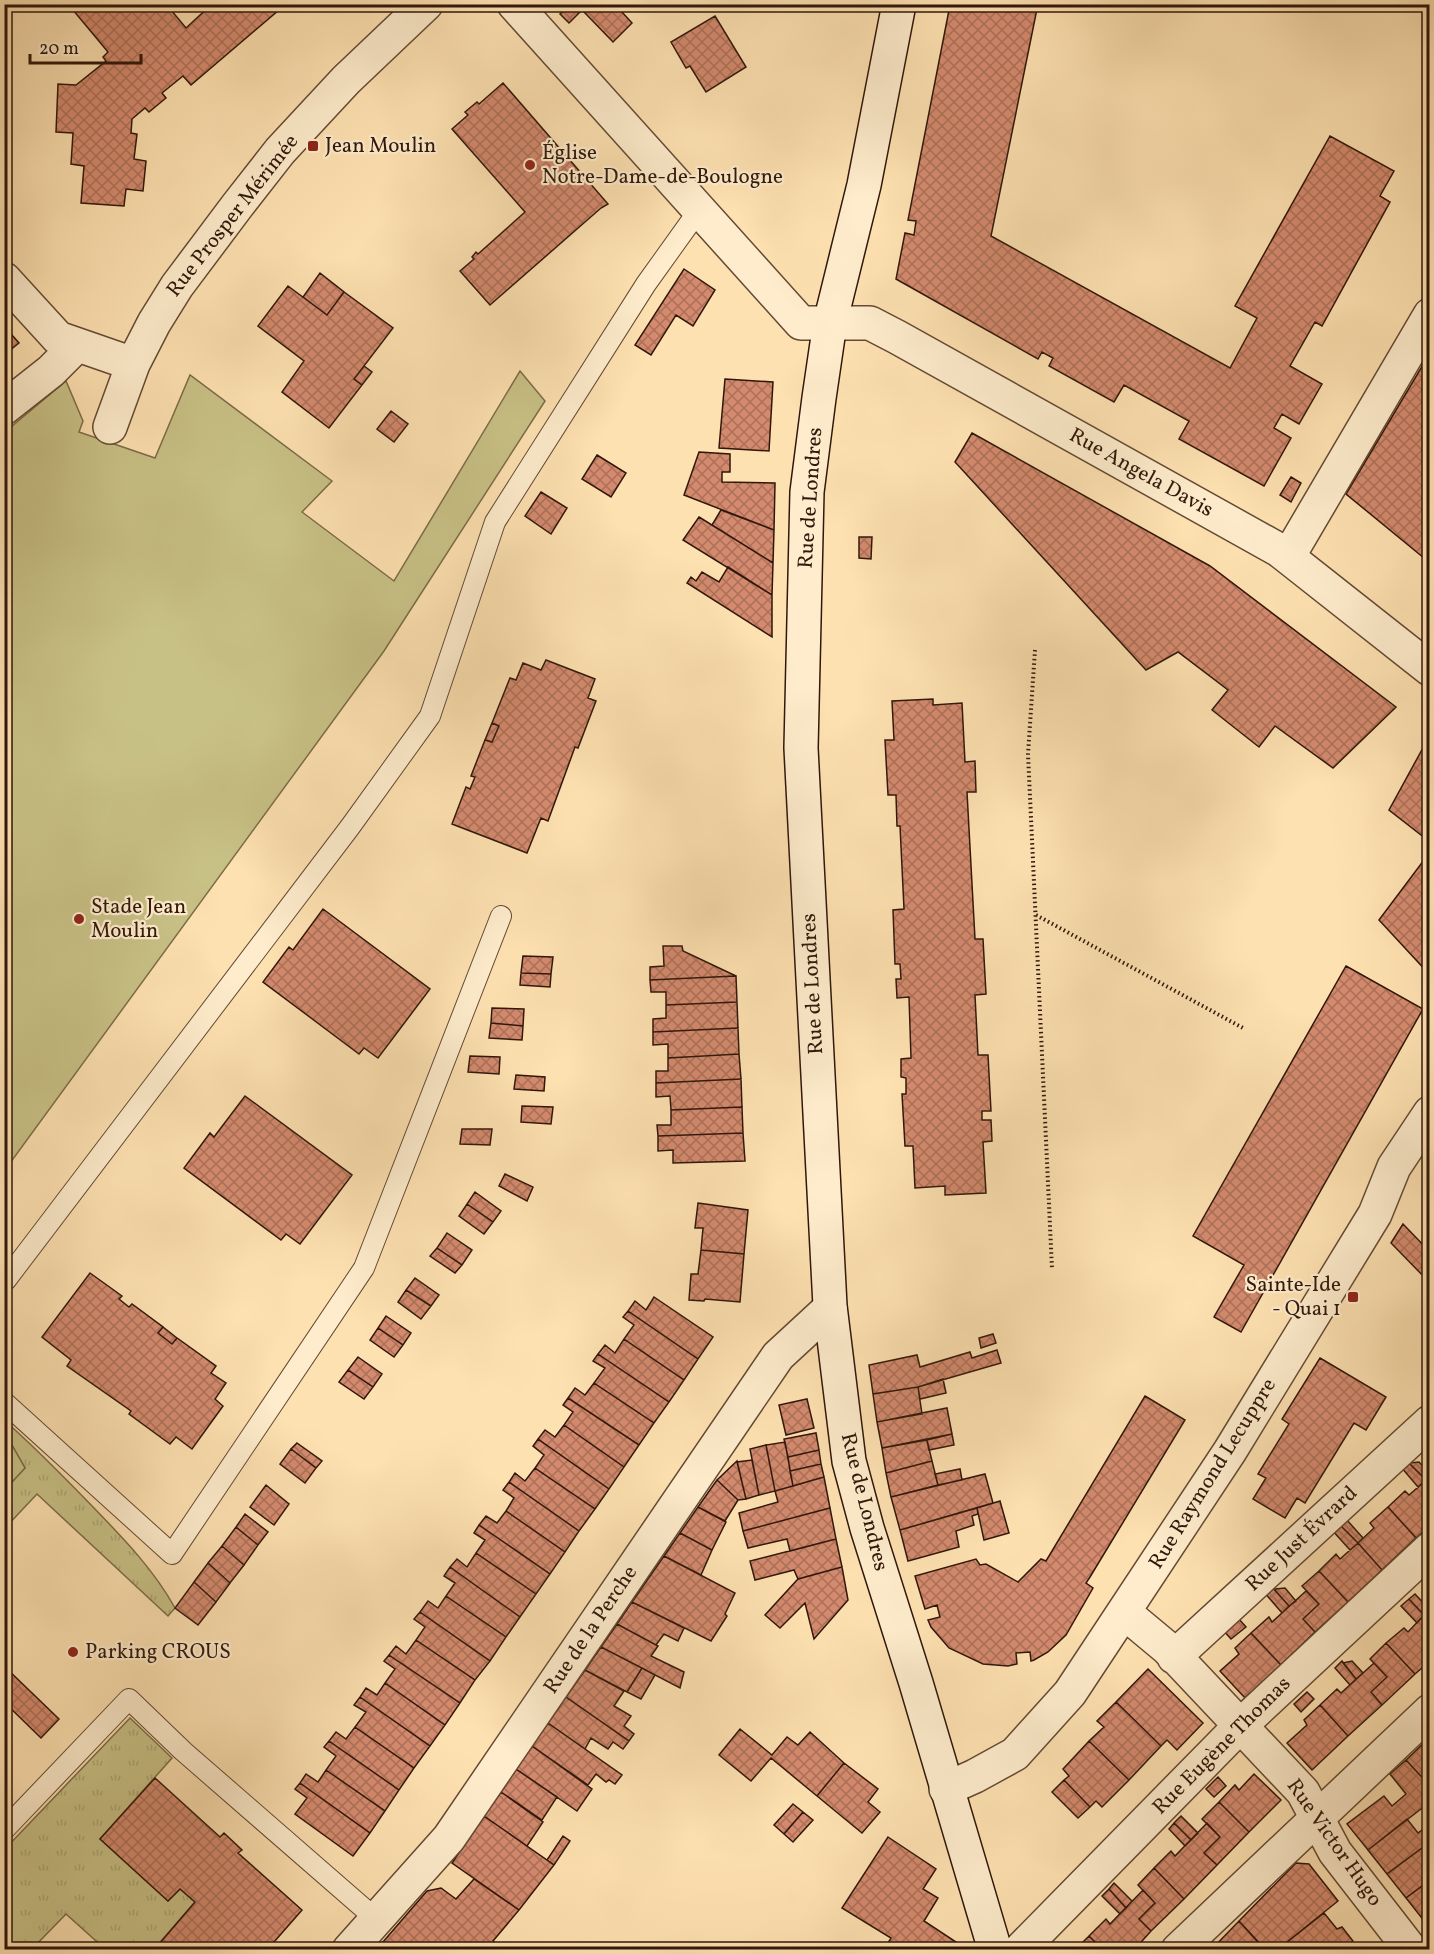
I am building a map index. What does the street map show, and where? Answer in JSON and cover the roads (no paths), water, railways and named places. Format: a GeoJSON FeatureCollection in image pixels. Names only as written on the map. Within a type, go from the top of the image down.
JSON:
{"type":"FeatureCollection","features":[{"type":"Feature","properties":{"kind":"street","name":"Rue Prosper Mérimée"},"geometry":{"type":"LineString","coordinates":[[110,427],[133,364],[154,323],[177,286],[280,150],[346,80],[426,4]]}},
{"type":"Feature","properties":{"kind":"street","name":"Rue Angela Davis"},"geometry":{"type":"LineString","coordinates":[[514,4],[801,323],[870,323],[1288,557],[1430,669]]}},
{"type":"Feature","properties":{"kind":"street","name":"Rue de Londres"},"geometry":{"type":"LineString","coordinates":[[899,4],[864,184],[830,323],[807,492],[801,748],[830,1308],[849,1461],[867,1528],[916,1683],[995,1950]]}},
{"type":"Feature","properties":{"kind":"street"},"geometry":{"type":"LineString","coordinates":[[4,279],[46,328],[58,338],[133,364]]}},
{"type":"Feature","properties":{"kind":"street"},"geometry":{"type":"LineString","coordinates":[[1288,557],[1430,315]]}},
{"type":"Feature","properties":{"kind":"street"},"geometry":{"type":"LineString","coordinates":[[4,408],[51,371],[76,346]]}},
{"type":"Feature","properties":{"kind":"street","name":"Rue Raymond Lecuppre"},"geometry":{"type":"LineString","coordinates":[[946,1789],[1015,1754],[1071,1693],[1230,1451],[1375,1214],[1394,1167],[1430,1113]]}},
{"type":"Feature","properties":{"kind":"street","name":"Rue de la Perche"},"geometry":{"type":"LineString","coordinates":[[349,1950],[449,1838],[778,1356],[830,1308]]}},
{"type":"Feature","properties":{"kind":"street","name":"Rue Just Évrard"},"geometry":{"type":"LineString","coordinates":[[1174,1657],[1430,1422]]}},
{"type":"Feature","properties":{"kind":"street","name":"Rue Eugène Thomas"},"geometry":{"type":"LineString","coordinates":[[1020,1950],[1241,1725],[1430,1549]]}},
{"type":"Feature","properties":{"kind":"street","name":"Rue Victor Hugo"},"geometry":{"type":"LineString","coordinates":[[1125,1613],[1174,1657],[1303,1792],[1318,1816],[1335,1852],[1411,1950]]}},
{"type":"Feature","properties":{"kind":"street"},"geometry":{"type":"LineString","coordinates":[[1178,1950],[1430,1711]]}},
{"type":"Feature","properties":{"kind":"lane"},"geometry":{"type":"LineString","coordinates":[[6,1280],[350,827],[430,716],[495,522],[646,284],[699,210]]}},
{"type":"Feature","properties":{"kind":"lane"},"geometry":{"type":"LineString","coordinates":[[4,1402],[172,1554],[364,1268],[501,916]]}},
{"type":"Feature","properties":{"kind":"lane"},"geometry":{"type":"LineString","coordinates":[[4,1830],[129,1699],[183,1751],[376,1919]]}},
{"type":"Feature","properties":{"kind":"place","name":"Jean Moulin"},"geometry":{"type":"Point","coordinates":[313,146]}},
{"type":"Feature","properties":{"kind":"place","name":"Église Notre-Dame-de-Boulogne"},"geometry":{"type":"Point","coordinates":[530,165]}},
{"type":"Feature","properties":{"kind":"place","name":"Stade Jean Moulin"},"geometry":{"type":"Point","coordinates":[79,919]}},
{"type":"Feature","properties":{"kind":"place","name":"Sainte-Ide - Quai 1"},"geometry":{"type":"Point","coordinates":[1353,1297]}},
{"type":"Feature","properties":{"kind":"place","name":"Parking CROUS"},"geometry":{"type":"Point","coordinates":[73,1652]}}]}
